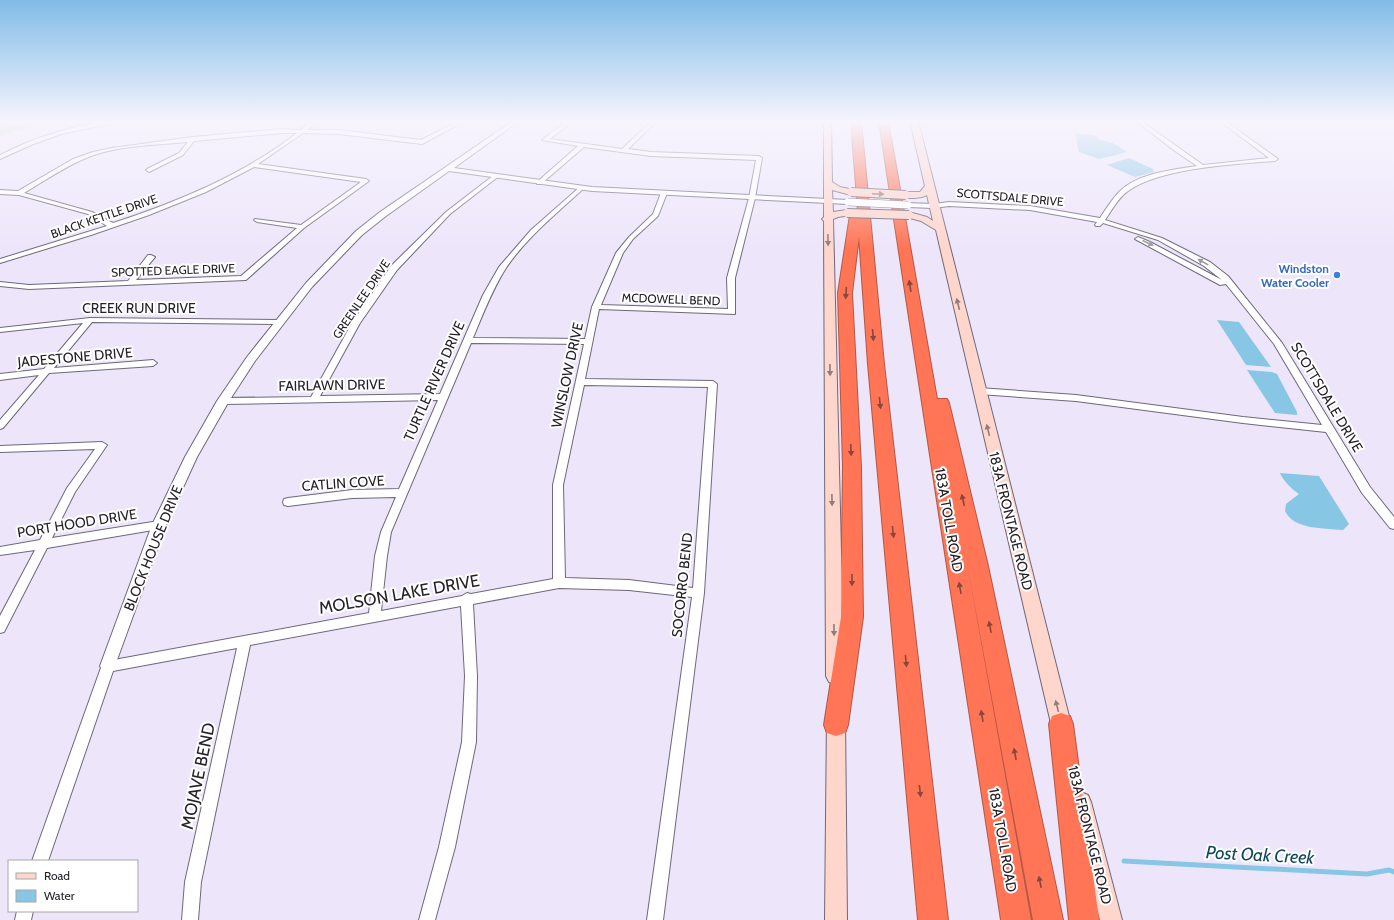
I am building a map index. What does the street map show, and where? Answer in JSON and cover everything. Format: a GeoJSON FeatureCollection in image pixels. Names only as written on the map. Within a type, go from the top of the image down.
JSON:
{"type":"FeatureCollection","features":[{"type":"Feature","properties":{"kind":"highway"},"geometry":{"type":"LineString","coordinates":[[836,725],[852,617],[852,467],[845,293],[854,164]]}},
{"type":"Feature","properties":{"kind":"highway","name":"183A TOLL ROAD"},"geometry":{"type":"LineString","coordinates":[[890,164],[1016,920]]}},
{"type":"Feature","properties":{"kind":"highway"},"geometry":{"type":"LineString","coordinates":[[853,193],[876,364],[933,920]]}},
{"type":"Feature","properties":{"kind":"highway"},"geometry":{"type":"LineString","coordinates":[[916,324],[932,364],[976,558],[1048,920]]}},
{"type":"Feature","properties":{"kind":"highway"},"geometry":{"type":"LineString","coordinates":[[1061,724],[1084,920]]}},
{"type":"Feature","properties":{"kind":"main road"},"geometry":{"type":"LineString","coordinates":[[828,164],[827,219],[836,725],[836,920]]}},
{"type":"Feature","properties":{"kind":"main road","name":"183A FRONTAGE ROAD"},"geometry":{"type":"LineString","coordinates":[[925,164],[1061,724],[1111,920]]}},
{"type":"Feature","properties":{"kind":"main road"},"geometry":{"type":"LineString","coordinates":[[828,183],[837,189],[853,193],[906,195],[923,194],[930,186]]}},
{"type":"Feature","properties":{"kind":"main road"},"geometry":{"type":"LineString","coordinates":[[827,219],[836,214],[847,212],[909,215],[924,219],[940,229]]}},
{"type":"Feature","properties":{"kind":"street"},"geometry":{"type":"LineString","coordinates":[[19,193],[69,164]]}},
{"type":"Feature","properties":{"kind":"street"},"geometry":{"type":"LineString","coordinates":[[149,170],[161,164]]}},
{"type":"Feature","properties":{"kind":"street","name":"BLOCK HOUSE DRIVE"},"geometry":{"type":"LineString","coordinates":[[40,860],[159,525],[191,457],[223,401],[251,359],[309,285],[359,234],[383,214],[454,164]]}},
{"type":"Feature","properties":{"kind":"street"},"geometry":{"type":"LineString","coordinates":[[539,183],[561,164]]}},
{"type":"Feature","properties":{"kind":"street","name":"MCDOWELL BEND"},"geometry":{"type":"LineString","coordinates":[[596,307],[732,312],[731,278],[752,198],[758,164]]}},
{"type":"Feature","properties":{"kind":"street"},"geometry":{"type":"LineString","coordinates":[[1198,164],[1203,167]]}},
{"type":"Feature","properties":{"kind":"street"},"geometry":{"type":"LineString","coordinates":[[1100,223],[1119,195],[1128,188],[1146,179],[1172,172],[1231,164]]}},
{"type":"Feature","properties":{"kind":"street","name":"BLACK KETTLE DRIVE"},"geometry":{"type":"LineString","coordinates":[[0,261],[113,226],[197,195],[253,165]]}},
{"type":"Feature","properties":{"kind":"street","name":"SPOTTED EAGLE DRIVE"},"geometry":{"type":"LineString","coordinates":[[0,284],[28,287],[243,278],[302,227],[366,181],[253,165]]}},
{"type":"Feature","properties":{"kind":"street","name":"SCOTTSDALE DRIVE"},"geometry":{"type":"LineString","coordinates":[[447,169],[581,188],[664,193],[828,201],[853,193],[908,205],[1027,214],[1100,223],[1148,243],[1232,287],[1278,343],[1366,490],[1394,524]]}},
{"type":"Feature","properties":{"kind":"street","name":"GREENLEE DRIVE"},"geometry":{"type":"LineString","coordinates":[[314,399],[356,323],[394,268],[448,213],[496,176]]}},
{"type":"Feature","properties":{"kind":"street","name":"TURTLE RIVER DRIVE"},"geometry":{"type":"LineString","coordinates":[[375,615],[381,556],[386,532],[401,493],[468,340],[486,295],[503,267],[533,231],[581,188]]}},
{"type":"Feature","properties":{"kind":"street"},"geometry":{"type":"LineString","coordinates":[[0,192],[19,193],[90,213],[113,226]]}},
{"type":"Feature","properties":{"kind":"street","name":"WINSLOW DRIVE"},"geometry":{"type":"LineString","coordinates":[[559,583],[558,485],[596,307],[604,284],[620,253],[631,238],[656,215],[664,193]]}},
{"type":"Feature","properties":{"kind":"street"},"geometry":{"type":"LineString","coordinates":[[257,220],[302,227]]}},
{"type":"Feature","properties":{"kind":"street"},"geometry":{"type":"LineString","coordinates":[[130,283],[151,258]]}},
{"type":"Feature","properties":{"kind":"street"},"geometry":{"type":"LineString","coordinates":[[0,426],[90,320]]}},
{"type":"Feature","properties":{"kind":"street","name":"CREEK RUN DRIVE"},"geometry":{"type":"LineString","coordinates":[[0,330],[90,320],[279,322]]}},
{"type":"Feature","properties":{"kind":"street"},"geometry":{"type":"LineString","coordinates":[[468,340],[588,342]]}},
{"type":"Feature","properties":{"kind":"street","name":"JADESTONE DRIVE"},"geometry":{"type":"LineString","coordinates":[[0,377],[46,371],[153,363]]}},
{"type":"Feature","properties":{"kind":"street","name":"SOCORRO BEND"},"geometry":{"type":"LineString","coordinates":[[580,382],[714,384],[698,593],[655,920]]}},
{"type":"Feature","properties":{"kind":"street"},"geometry":{"type":"LineString","coordinates":[[979,391],[1076,398],[1243,420],[1329,429]]}},
{"type":"Feature","properties":{"kind":"street","name":"FAIRLAWN DRIVE"},"geometry":{"type":"LineString","coordinates":[[223,401],[442,397]]}},
{"type":"Feature","properties":{"kind":"street"},"geometry":{"type":"LineString","coordinates":[[0,449],[102,445],[70,491],[0,628]]}},
{"type":"Feature","properties":{"kind":"street","name":"CATLIN COVE"},"geometry":{"type":"LineString","coordinates":[[288,502],[352,494],[401,493]]}},
{"type":"Feature","properties":{"kind":"street","name":"PORT HOOD DRIVE"},"geometry":{"type":"LineString","coordinates":[[0,551],[159,525]]}},
{"type":"Feature","properties":{"kind":"street","name":"MOLSON LAKE DRIVE"},"geometry":{"type":"LineString","coordinates":[[108,666],[467,598],[559,583],[629,585],[698,593]]}},
{"type":"Feature","properties":{"kind":"street"},"geometry":{"type":"LineString","coordinates":[[427,920],[447,847],[469,742],[471,676],[467,598]]}},
{"type":"Feature","properties":{"kind":"street","name":"MOJAVE BEND"},"geometry":{"type":"LineString","coordinates":[[190,920],[193,882],[245,640]]}},
{"type":"Feature","properties":{"kind":"water"},"geometry":{"type":"Polygon","coordinates":[[[1142,164],[1153,169],[1154,172],[1135,177],[1107,165],[1142,164]]]}},
{"type":"Feature","properties":{"kind":"water"},"geometry":{"type":"Polygon","coordinates":[[[1217,320],[1239,322],[1271,367],[1246,365],[1217,320]]]}},
{"type":"Feature","properties":{"kind":"water"},"geometry":{"type":"Polygon","coordinates":[[[1247,370],[1272,372],[1277,374],[1297,412],[1297,415],[1275,413],[1247,370]]]}},
{"type":"Feature","properties":{"kind":"water"},"geometry":{"type":"Polygon","coordinates":[[[1280,473],[1319,476],[1349,524],[1343,530],[1310,527],[1295,522],[1285,511],[1286,504],[1299,494],[1291,488],[1280,473]]]}},
{"type":"Feature","properties":{"kind":"waterway","name":"Post Oak Creek"},"geometry":{"type":"LineString","coordinates":[[1124,861],[1367,874],[1389,870],[1394,872]]}},
{"type":"Feature","properties":{"kind":"place","name":"Windston Water Cooler"},"geometry":{"type":"Point","coordinates":[1337,275]}}]}
